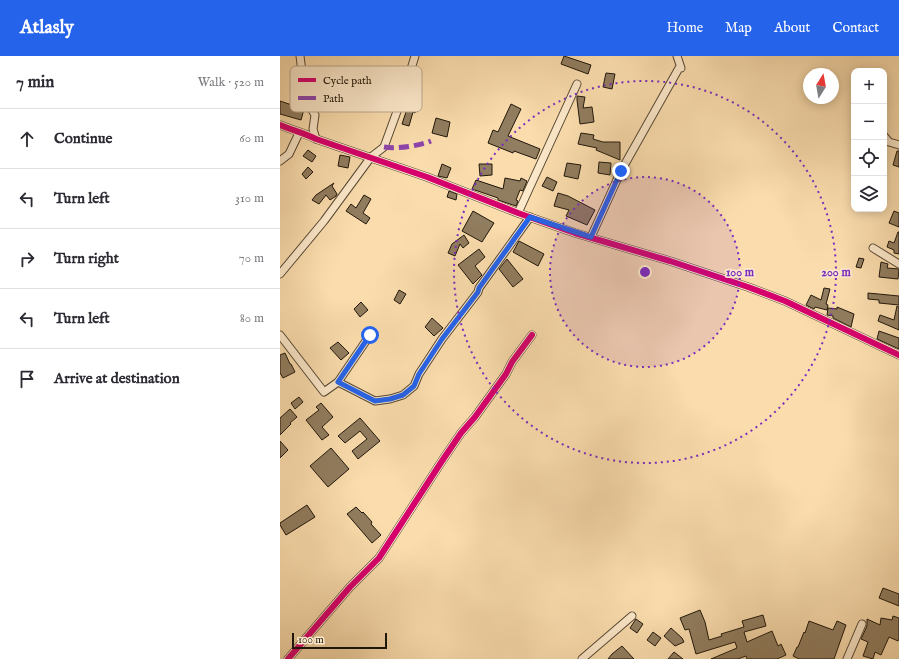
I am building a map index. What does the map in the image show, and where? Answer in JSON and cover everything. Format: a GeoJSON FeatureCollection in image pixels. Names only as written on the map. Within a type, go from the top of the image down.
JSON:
{"type":"FeatureCollection","features":[{"type":"Feature","properties":{"kind":"street"},"geometry":{"type":"LineString","coordinates":[[300,56],[301,66]]}},
{"type":"Feature","properties":{"kind":"street"},"geometry":{"type":"LineString","coordinates":[[412,66],[415,56]]}},
{"type":"Feature","properties":{"kind":"street"},"geometry":{"type":"LineString","coordinates":[[591,237],[621,171],[679,68],[681,68],[677,56]]}},
{"type":"Feature","properties":{"kind":"street"},"geometry":{"type":"LineString","coordinates":[[518,213],[577,84]]}},
{"type":"Feature","properties":{"kind":"street"},"geometry":{"type":"LineString","coordinates":[[314,112],[315,115],[313,128],[316,139]]}},
{"type":"Feature","properties":{"kind":"street"},"geometry":{"type":"LineString","coordinates":[[280,274],[324,221],[371,157],[384,147],[397,112]]}},
{"type":"Feature","properties":{"kind":"street"},"geometry":{"type":"LineString","coordinates":[[280,125],[316,139],[371,157],[518,213],[677,263],[785,301],[899,355]]}},
{"type":"Feature","properties":{"kind":"street"},"geometry":{"type":"LineString","coordinates":[[280,161],[289,154],[299,133]]}},
{"type":"Feature","properties":{"kind":"street"},"geometry":{"type":"LineString","coordinates":[[887,140],[889,142],[899,145]]}},
{"type":"Feature","properties":{"kind":"street"},"geometry":{"type":"LineString","coordinates":[[338,382],[375,401],[403,395],[414,386],[419,374],[442,339],[478,292],[479,288],[530,217]]}},
{"type":"Feature","properties":{"kind":"street"},"geometry":{"type":"LineString","coordinates":[[873,248],[899,264]]}},
{"type":"Feature","properties":{"kind":"street"},"geometry":{"type":"LineString","coordinates":[[280,335],[324,392],[338,382],[370,335]]}},
{"type":"Feature","properties":{"kind":"street"},"geometry":{"type":"LineString","coordinates":[[288,659],[350,587],[379,558],[461,433],[475,417],[532,335]]}},
{"type":"Feature","properties":{"kind":"street"},"geometry":{"type":"LineString","coordinates":[[582,659],[632,616]]}},
{"type":"Feature","properties":{"kind":"street"},"geometry":{"type":"LineString","coordinates":[[847,659],[862,624]]}},
{"type":"Feature","properties":{"kind":"building"},"geometry":{"type":"Polygon","coordinates":[[[564,56],[591,65],[588,74],[561,64],[564,56]]]}},
{"type":"Feature","properties":{"kind":"building"},"geometry":{"type":"Polygon","coordinates":[[[606,73],[615,74],[612,89],[603,87],[606,73]]]}},
{"type":"Feature","properties":{"kind":"building"},"geometry":{"type":"Polygon","coordinates":[[[577,96],[585,97],[583,108],[592,107],[594,122],[580,124],[577,96]]]}},
{"type":"Feature","properties":{"kind":"building"},"geometry":{"type":"Polygon","coordinates":[[[280,101],[290,104],[290,112],[303,112],[301,120],[280,114],[280,101]]]}},
{"type":"Feature","properties":{"kind":"building"},"geometry":{"type":"Polygon","coordinates":[[[511,104],[521,109],[508,136],[540,149],[536,159],[514,151],[513,153],[488,143],[493,130],[498,132],[511,104]]]}},
{"type":"Feature","properties":{"kind":"building"},"geometry":{"type":"Polygon","coordinates":[[[406,112],[413,112],[409,126],[402,124],[406,112]]]}},
{"type":"Feature","properties":{"kind":"building"},"geometry":{"type":"Polygon","coordinates":[[[436,118],[450,122],[447,137],[432,133],[436,118]]]}},
{"type":"Feature","properties":{"kind":"building"},"geometry":{"type":"Polygon","coordinates":[[[581,133],[594,135],[593,139],[603,142],[620,142],[620,160],[596,150],[597,148],[578,144],[581,133]]]}},
{"type":"Feature","properties":{"kind":"building"},"geometry":{"type":"Polygon","coordinates":[[[308,150],[316,156],[312,162],[303,156],[308,150]]]}},
{"type":"Feature","properties":{"kind":"building"},"geometry":{"type":"Polygon","coordinates":[[[897,151],[899,151],[899,167],[893,165],[897,151]]]}},
{"type":"Feature","properties":{"kind":"building"},"geometry":{"type":"Polygon","coordinates":[[[340,155],[350,157],[348,168],[338,166],[340,155]]]}},
{"type":"Feature","properties":{"kind":"building"},"geometry":{"type":"Polygon","coordinates":[[[599,162],[611,163],[610,175],[598,173],[599,162]]]}},
{"type":"Feature","properties":{"kind":"building"},"geometry":{"type":"Polygon","coordinates":[[[567,163],[581,165],[578,179],[564,176],[567,163]]]}},
{"type":"Feature","properties":{"kind":"building"},"geometry":{"type":"Polygon","coordinates":[[[442,164],[451,168],[447,178],[438,176],[442,164]]]}},
{"type":"Feature","properties":{"kind":"building"},"geometry":{"type":"Polygon","coordinates":[[[479,164],[492,164],[492,175],[480,176],[479,164]]]}},
{"type":"Feature","properties":{"kind":"building"},"geometry":{"type":"Polygon","coordinates":[[[308,167],[313,172],[306,179],[302,174],[308,167]]]}},
{"type":"Feature","properties":{"kind":"building"},"geometry":{"type":"Polygon","coordinates":[[[547,177],[557,182],[553,191],[542,186],[547,177]]]}},
{"type":"Feature","properties":{"kind":"building"},"geometry":{"type":"Polygon","coordinates":[[[505,178],[520,181],[521,178],[527,181],[523,191],[520,190],[516,200],[518,201],[516,206],[472,189],[476,180],[503,189],[505,178]]]}},
{"type":"Feature","properties":{"kind":"building"},"geometry":{"type":"Polygon","coordinates":[[[334,183],[332,186],[337,194],[336,196],[330,200],[326,195],[319,204],[312,200],[316,195],[334,183]]]}},
{"type":"Feature","properties":{"kind":"building"},"geometry":{"type":"Polygon","coordinates":[[[449,191],[457,194],[456,200],[447,197],[449,191]]]}},
{"type":"Feature","properties":{"kind":"building"},"geometry":{"type":"Polygon","coordinates":[[[558,193],[568,196],[595,210],[587,225],[566,216],[569,210],[554,206],[558,193]]]}},
{"type":"Feature","properties":{"kind":"building"},"geometry":{"type":"Polygon","coordinates":[[[364,195],[371,199],[363,213],[370,218],[366,224],[346,211],[351,204],[356,208],[364,195]]]}},
{"type":"Feature","properties":{"kind":"building"},"geometry":{"type":"Polygon","coordinates":[[[473,211],[494,223],[482,242],[462,231],[473,211]]]}},
{"type":"Feature","properties":{"kind":"building"},"geometry":{"type":"Polygon","coordinates":[[[894,211],[899,213],[899,227],[889,223],[894,211]]]}},
{"type":"Feature","properties":{"kind":"building"},"geometry":{"type":"Polygon","coordinates":[[[898,232],[899,254],[894,253],[894,250],[887,247],[889,241],[894,243],[898,232]]]}},
{"type":"Feature","properties":{"kind":"building"},"geometry":{"type":"Polygon","coordinates":[[[464,235],[469,243],[463,248],[460,244],[455,256],[448,253],[452,244],[464,235]]]}},
{"type":"Feature","properties":{"kind":"building"},"geometry":{"type":"Polygon","coordinates":[[[519,241],[544,254],[538,266],[513,252],[519,241]]]}},
{"type":"Feature","properties":{"kind":"building"},"geometry":{"type":"Polygon","coordinates":[[[479,249],[485,257],[475,266],[482,275],[473,284],[458,265],[479,249]]]}},
{"type":"Feature","properties":{"kind":"building"},"geometry":{"type":"Polygon","coordinates":[[[859,258],[864,259],[861,268],[856,267],[859,258]]]}},
{"type":"Feature","properties":{"kind":"building"},"geometry":{"type":"Polygon","coordinates":[[[507,259],[523,279],[513,287],[499,269],[507,259]]]}},
{"type":"Feature","properties":{"kind":"building"},"geometry":{"type":"Polygon","coordinates":[[[881,262],[888,264],[887,268],[899,269],[898,279],[879,277],[881,262]]]}},
{"type":"Feature","properties":{"kind":"building"},"geometry":{"type":"Polygon","coordinates":[[[824,288],[830,289],[826,304],[828,305],[827,310],[815,307],[814,309],[806,305],[811,295],[821,300],[824,288]]]}},
{"type":"Feature","properties":{"kind":"building"},"geometry":{"type":"Polygon","coordinates":[[[399,290],[406,294],[400,304],[394,300],[399,290]]]}},
{"type":"Feature","properties":{"kind":"building"},"geometry":{"type":"Polygon","coordinates":[[[868,293],[899,296],[899,305],[879,303],[879,300],[868,299],[868,293]]]}},
{"type":"Feature","properties":{"kind":"building"},"geometry":{"type":"Polygon","coordinates":[[[361,302],[368,310],[360,317],[354,309],[361,302]]]}},
{"type":"Feature","properties":{"kind":"building"},"geometry":{"type":"Polygon","coordinates":[[[897,306],[899,307],[899,330],[878,321],[880,315],[894,320],[897,306]]]}},
{"type":"Feature","properties":{"kind":"building"},"geometry":{"type":"Polygon","coordinates":[[[837,307],[854,314],[851,327],[833,318],[833,316],[827,315],[828,308],[837,309],[837,307]]]}},
{"type":"Feature","properties":{"kind":"building"},"geometry":{"type":"Polygon","coordinates":[[[432,318],[443,328],[434,336],[425,327],[432,318]]]}},
{"type":"Feature","properties":{"kind":"building"},"geometry":{"type":"Polygon","coordinates":[[[879,331],[899,338],[899,349],[877,339],[879,331]]]}},
{"type":"Feature","properties":{"kind":"building"},"geometry":{"type":"Polygon","coordinates":[[[338,342],[349,353],[341,360],[330,348],[338,342]]]}},
{"type":"Feature","properties":{"kind":"building"},"geometry":{"type":"Polygon","coordinates":[[[285,353],[295,372],[283,378],[280,373],[280,355],[285,353]]]}},
{"type":"Feature","properties":{"kind":"building"},"geometry":{"type":"Polygon","coordinates":[[[299,397],[303,402],[295,409],[291,403],[299,397]]]}},
{"type":"Feature","properties":{"kind":"building"},"geometry":{"type":"Polygon","coordinates":[[[321,403],[333,417],[322,427],[329,435],[322,440],[306,420],[319,410],[316,407],[321,403]]]}},
{"type":"Feature","properties":{"kind":"building"},"geometry":{"type":"Polygon","coordinates":[[[290,409],[297,417],[280,435],[280,418],[290,409]]]}},
{"type":"Feature","properties":{"kind":"building"},"geometry":{"type":"Polygon","coordinates":[[[360,418],[380,441],[358,459],[352,451],[367,439],[360,431],[345,443],[338,436],[360,418]]]}},
{"type":"Feature","properties":{"kind":"building"},"geometry":{"type":"Polygon","coordinates":[[[280,441],[288,450],[280,458],[280,441]]]}},
{"type":"Feature","properties":{"kind":"building"},"geometry":{"type":"Polygon","coordinates":[[[331,448],[349,469],[328,487],[310,466],[331,448]]]}},
{"type":"Feature","properties":{"kind":"building"},"geometry":{"type":"Polygon","coordinates":[[[307,505],[315,517],[286,535],[280,523],[307,505]]]}},
{"type":"Feature","properties":{"kind":"building"},"geometry":{"type":"Polygon","coordinates":[[[356,507],[372,522],[371,524],[381,535],[372,543],[347,514],[356,507]]]}},
{"type":"Feature","properties":{"kind":"building"},"geometry":{"type":"Polygon","coordinates":[[[883,588],[899,594],[899,606],[879,598],[883,588]]]}},
{"type":"Feature","properties":{"kind":"building"},"geometry":{"type":"Polygon","coordinates":[[[700,610],[705,622],[709,640],[722,636],[721,634],[744,627],[742,621],[763,615],[766,626],[744,632],[747,642],[772,631],[778,646],[781,644],[786,655],[777,659],[747,659],[746,656],[738,659],[711,659],[737,648],[735,642],[696,654],[689,629],[685,630],[680,618],[700,610]]]}},
{"type":"Feature","properties":{"kind":"building"},"geometry":{"type":"Polygon","coordinates":[[[893,616],[899,618],[898,641],[889,637],[881,655],[875,652],[873,659],[863,656],[868,642],[861,639],[867,626],[867,619],[880,625],[881,618],[892,620],[893,616]]]}},
{"type":"Feature","properties":{"kind":"building"},"geometry":{"type":"Polygon","coordinates":[[[636,619],[643,624],[637,633],[630,628],[636,619]]]}},
{"type":"Feature","properties":{"kind":"building"},"geometry":{"type":"Polygon","coordinates":[[[809,621],[833,630],[837,621],[846,625],[834,659],[799,659],[793,656],[804,632],[805,633],[809,621]]]}},
{"type":"Feature","properties":{"kind":"building"},"geometry":{"type":"Polygon","coordinates":[[[671,628],[682,638],[684,642],[675,646],[664,636],[671,628]]]}},
{"type":"Feature","properties":{"kind":"building"},"geometry":{"type":"Polygon","coordinates":[[[653,632],[661,638],[655,646],[647,640],[653,632]]]}},
{"type":"Feature","properties":{"kind":"building"},"geometry":{"type":"Polygon","coordinates":[[[622,646],[634,659],[608,659],[612,654],[622,646]]]}},
{"type":"Feature","properties":{"kind":"building"},"geometry":{"type":"Polygon","coordinates":[[[674,652],[683,659],[668,659],[674,652]]]}},
{"type":"Feature","properties":{"kind":"marked path"},"geometry":{"type":"LineString","coordinates":[[384,147],[408,147],[431,141]]}},
{"type":"Feature","properties":{"kind":"cycle path"},"geometry":{"type":"LineString","coordinates":[[280,125],[427,177],[518,213],[575,233],[670,261],[748,287],[785,301],[899,355]]}},
{"type":"Feature","properties":{"kind":"cycle path"},"geometry":{"type":"LineString","coordinates":[[288,659],[350,587],[379,558],[461,433],[475,417],[532,335]]}},
{"type":"Feature","properties":{"kind":"route"},"geometry":{"type":"LineString","coordinates":[[370,335],[338,382],[375,401],[403,395],[414,386],[419,374],[442,339],[478,292],[479,288],[530,217],[591,237],[621,171]]}}]}
